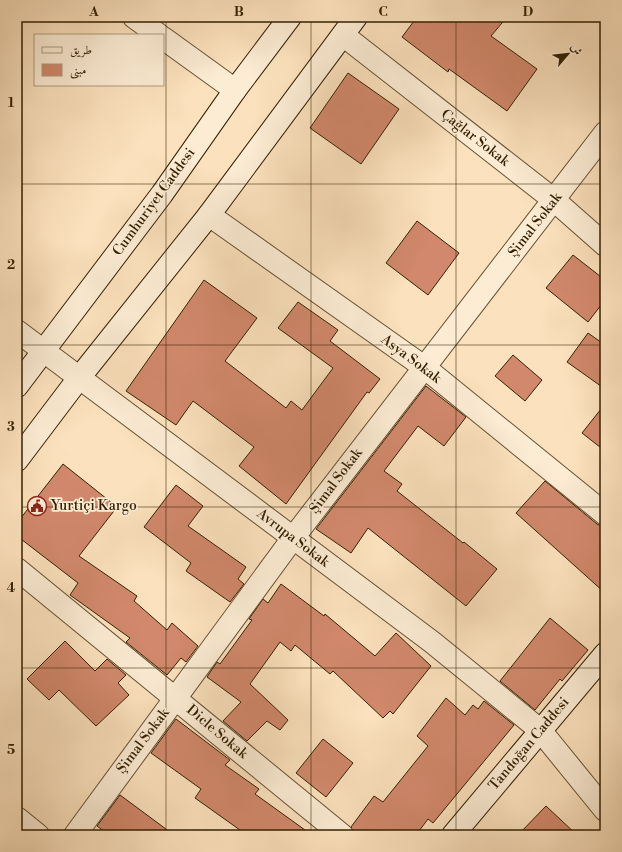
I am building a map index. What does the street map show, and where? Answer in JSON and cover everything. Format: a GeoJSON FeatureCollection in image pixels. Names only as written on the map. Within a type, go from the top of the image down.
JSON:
{"type":"FeatureCollection","features":[{"type":"Feature","properties":{"kind":"street"},"geometry":{"type":"LineString","coordinates":[[134,17],[158,34]]}},
{"type":"Feature","properties":{"kind":"street","name":"Cumhuriyet Caddesi"},"geometry":{"type":"LineString","coordinates":[[17,386],[162,194],[235,90],[290,17]]}},
{"type":"Feature","properties":{"kind":"street"},"geometry":{"type":"LineString","coordinates":[[17,460],[79,378],[209,215],[356,17]]}},
{"type":"Feature","properties":{"kind":"street","name":"Çağlar Sokak"},"geometry":{"type":"LineString","coordinates":[[342,35],[554,200],[605,245]]}},
{"type":"Feature","properties":{"kind":"street"},"geometry":{"type":"LineString","coordinates":[[164,39],[235,90]]}},
{"type":"Feature","properties":{"kind":"street","name":"Şimal Sokak"},"geometry":{"type":"LineString","coordinates":[[75,835],[148,733],[176,698],[293,538],[605,133]]}},
{"type":"Feature","properties":{"kind":"street","name":"Asya Sokak"},"geometry":{"type":"LineString","coordinates":[[209,215],[424,367],[605,514]]}},
{"type":"Feature","properties":{"kind":"street","name":"Avrupa Sokak"},"geometry":{"type":"LineString","coordinates":[[17,331],[432,642],[540,730],[605,810]]}},
{"type":"Feature","properties":{"kind":"street","name":"Dicle Sokak"},"geometry":{"type":"LineString","coordinates":[[17,569],[342,835]]}},
{"type":"Feature","properties":{"kind":"street","name":"Tandoğan Caddesi"},"geometry":{"type":"LineString","coordinates":[[453,835],[605,654]]}},
{"type":"Feature","properties":{"kind":"street"},"geometry":{"type":"LineString","coordinates":[[17,818],[38,835]]}},
{"type":"Feature","properties":{"kind":"building"},"geometry":{"type":"Polygon","coordinates":[[[417,17],[507,17],[491,36],[537,69],[507,111],[449,69],[448,72],[402,37],[417,17]]]}},
{"type":"Feature","properties":{"kind":"building"},"geometry":{"type":"Polygon","coordinates":[[[348,73],[399,109],[361,164],[310,128],[348,73]]]}},
{"type":"Feature","properties":{"kind":"building"},"geometry":{"type":"Polygon","coordinates":[[[417,221],[459,253],[428,295],[386,263],[417,221]]]}},
{"type":"Feature","properties":{"kind":"building"},"geometry":{"type":"Polygon","coordinates":[[[573,255],[605,280],[605,300],[588,322],[546,288],[573,255]]]}},
{"type":"Feature","properties":{"kind":"building"},"geometry":{"type":"Polygon","coordinates":[[[204,280],[257,318],[225,361],[286,408],[291,401],[302,410],[333,368],[278,328],[298,302],[338,330],[330,341],[380,379],[369,393],[367,392],[286,504],[239,466],[254,447],[193,401],[176,425],[126,391],[204,280]]]}},
{"type":"Feature","properties":{"kind":"building"},"geometry":{"type":"Polygon","coordinates":[[[588,333],[605,345],[605,389],[567,362],[588,333]]]}},
{"type":"Feature","properties":{"kind":"building"},"geometry":{"type":"Polygon","coordinates":[[[513,355],[542,380],[525,401],[495,376],[513,355]]]}},
{"type":"Feature","properties":{"kind":"building"},"geometry":{"type":"Polygon","coordinates":[[[426,386],[466,417],[444,446],[418,426],[384,471],[402,484],[397,491],[497,569],[466,606],[368,528],[351,553],[316,529],[426,386]]]}},
{"type":"Feature","properties":{"kind":"building"},"geometry":{"type":"Polygon","coordinates":[[[605,404],[605,451],[582,433],[605,404]]]}},
{"type":"Feature","properties":{"kind":"building"},"geometry":{"type":"Polygon","coordinates":[[[63,464],[117,507],[79,556],[137,596],[134,601],[167,630],[172,623],[198,646],[186,662],[181,658],[167,675],[126,642],[130,638],[70,595],[78,583],[17,536],[17,523],[63,464]]]}},
{"type":"Feature","properties":{"kind":"building"},"geometry":{"type":"Polygon","coordinates":[[[545,481],[597,524],[605,528],[605,593],[516,513],[545,481]]]}},
{"type":"Feature","properties":{"kind":"building"},"geometry":{"type":"Polygon","coordinates":[[[176,485],[203,506],[188,526],[246,567],[238,579],[244,584],[230,602],[186,571],[191,563],[144,527],[176,485]]]}},
{"type":"Feature","properties":{"kind":"building"},"geometry":{"type":"Polygon","coordinates":[[[281,584],[324,616],[325,614],[375,656],[396,633],[431,666],[393,714],[390,711],[383,718],[333,671],[330,674],[295,645],[291,651],[280,642],[250,684],[288,720],[280,730],[267,721],[247,741],[223,721],[241,702],[207,677],[217,662],[220,664],[252,620],[249,619],[263,599],[268,603],[281,584]]]}},
{"type":"Feature","properties":{"kind":"building"},"geometry":{"type":"Polygon","coordinates":[[[550,618],[588,650],[562,681],[560,679],[535,710],[500,681],[550,618]]]}},
{"type":"Feature","properties":{"kind":"building"},"geometry":{"type":"Polygon","coordinates":[[[65,641],[95,671],[107,659],[126,675],[118,683],[129,695],[96,726],[59,690],[49,700],[27,679],[65,641]]]}},
{"type":"Feature","properties":{"kind":"building"},"geometry":{"type":"Polygon","coordinates":[[[446,698],[465,715],[473,705],[478,709],[484,701],[514,725],[433,823],[428,819],[416,835],[354,835],[351,827],[374,796],[383,802],[428,746],[417,736],[446,698]]]}},
{"type":"Feature","properties":{"kind":"building"},"geometry":{"type":"Polygon","coordinates":[[[176,719],[230,760],[225,765],[259,789],[255,794],[312,835],[247,835],[195,798],[201,789],[151,753],[176,719]]]}},
{"type":"Feature","properties":{"kind":"building"},"geometry":{"type":"Polygon","coordinates":[[[323,739],[353,763],[326,797],[296,773],[323,739]]]}},
{"type":"Feature","properties":{"kind":"building"},"geometry":{"type":"Polygon","coordinates":[[[120,795],[174,835],[109,835],[97,826],[120,795]]]}},
{"type":"Feature","properties":{"kind":"building"},"geometry":{"type":"Polygon","coordinates":[[[546,806],[577,835],[518,835],[546,806]]]}},
{"type":"Feature","properties":{"kind":"place","name":"Yurtiçi Kargo"},"geometry":{"type":"Point","coordinates":[37,506]}}]}
